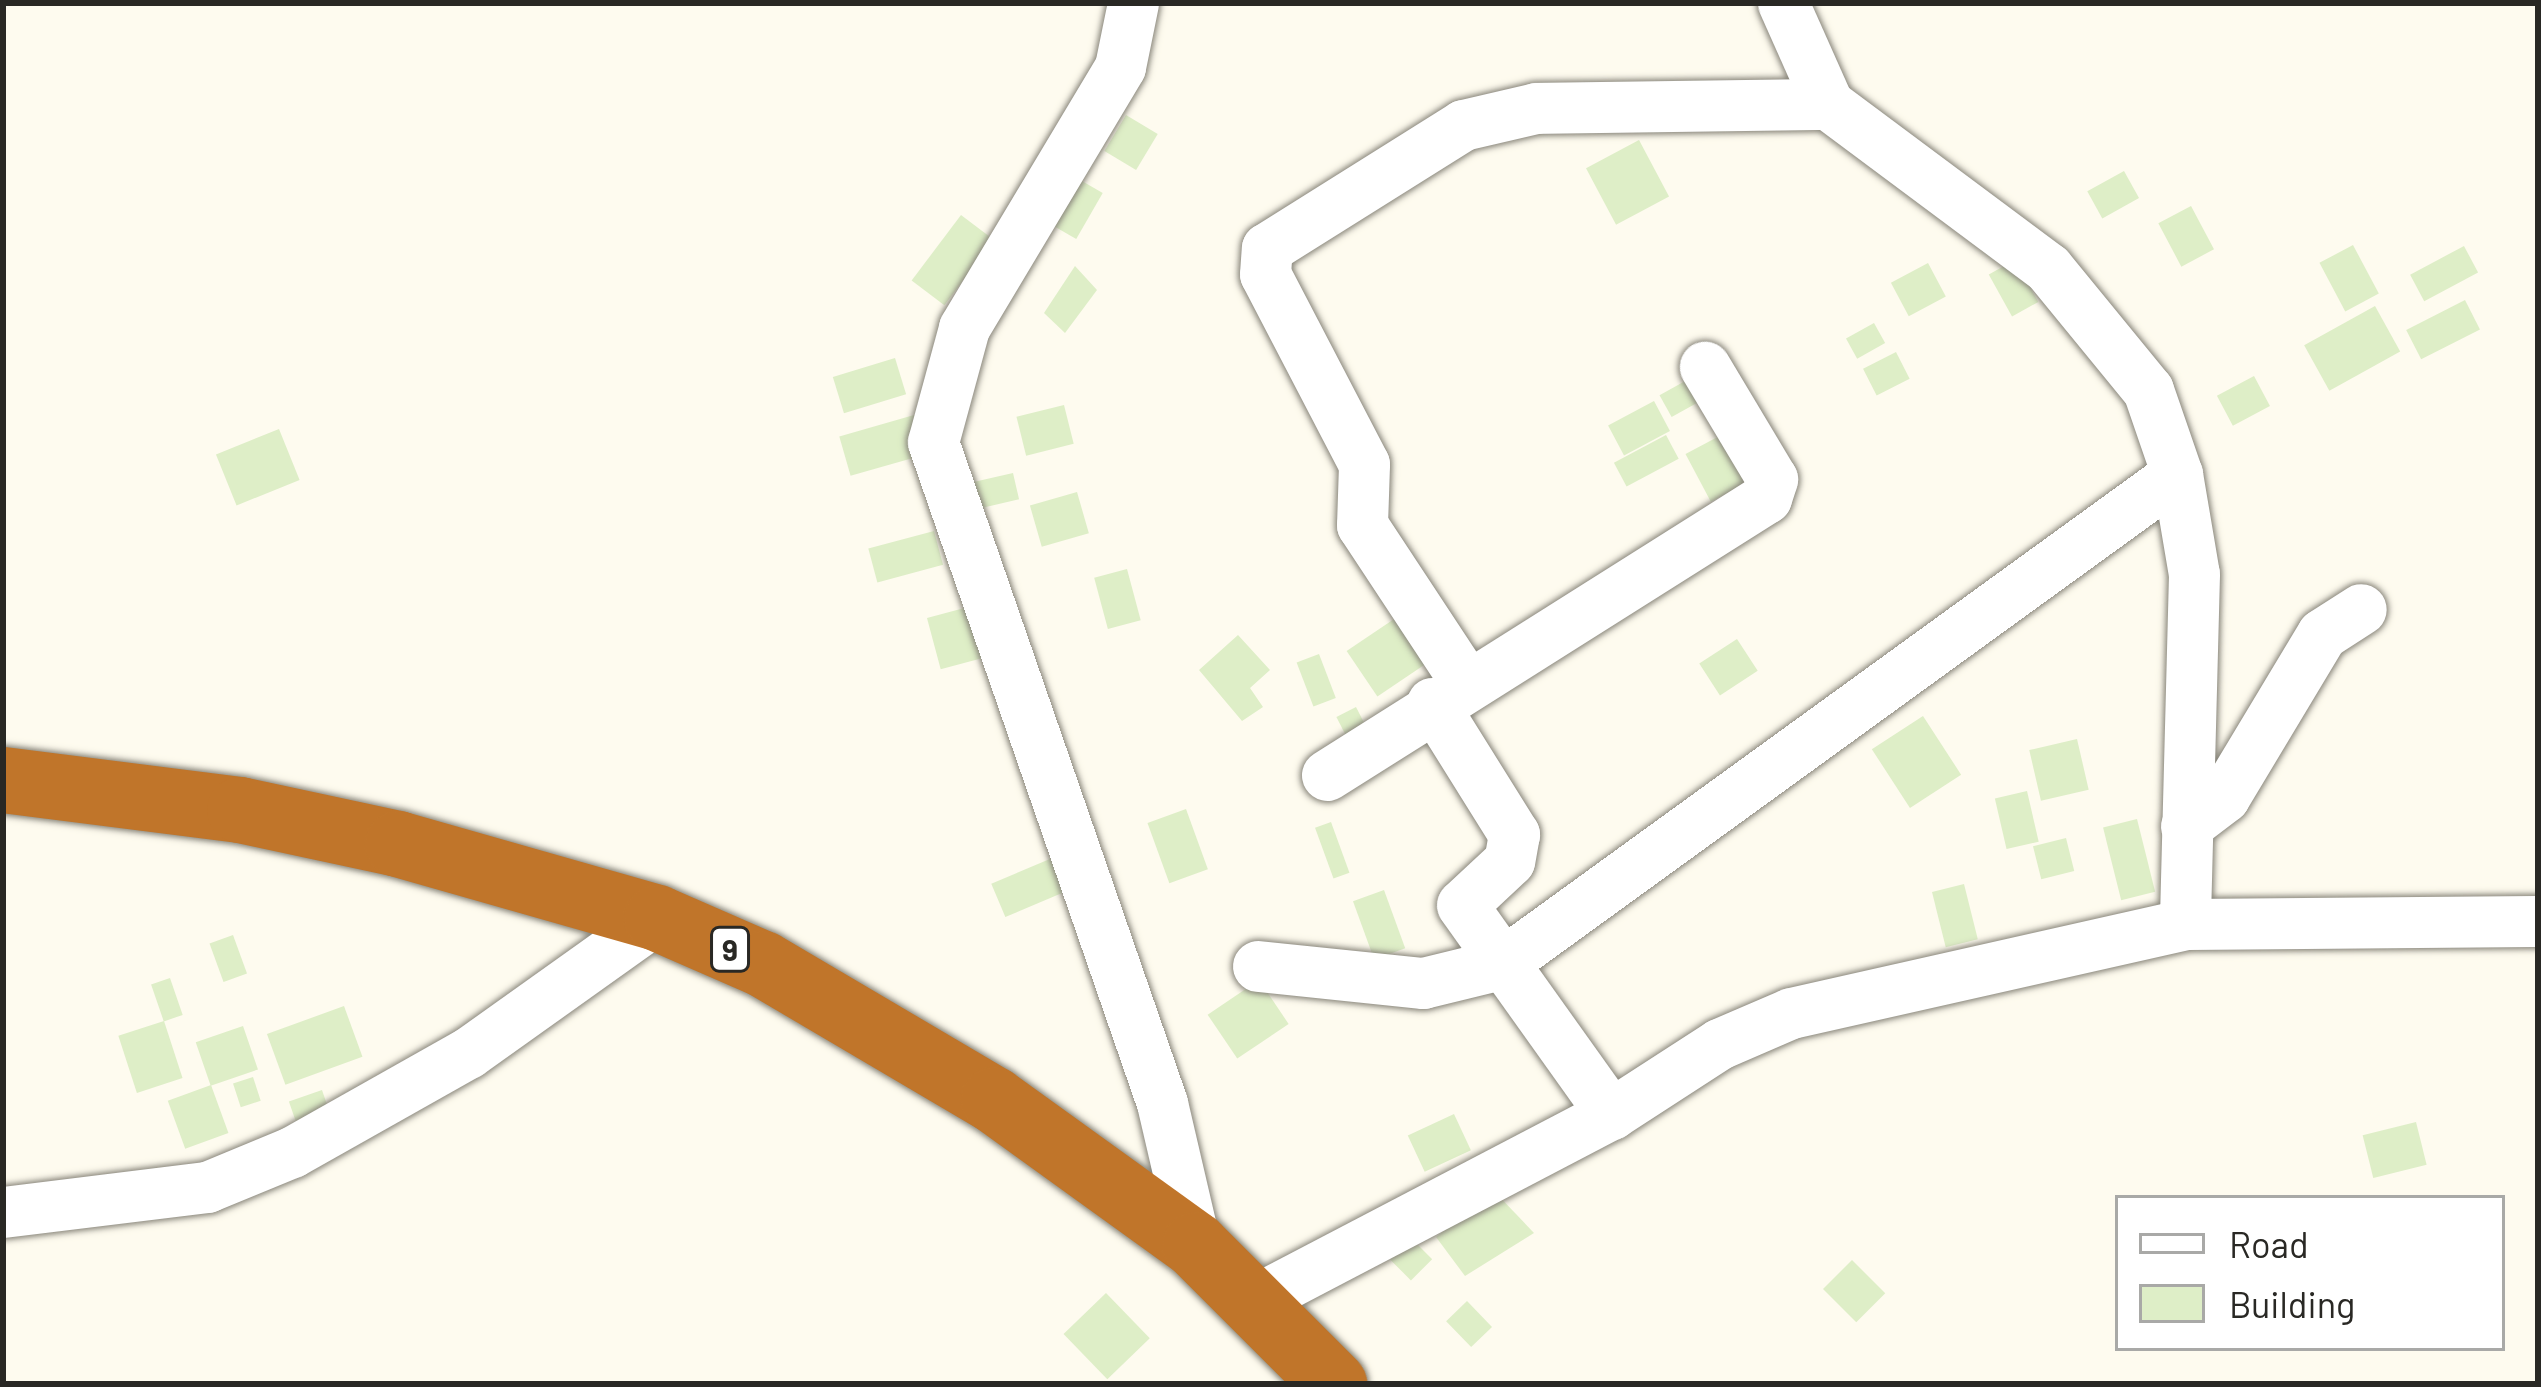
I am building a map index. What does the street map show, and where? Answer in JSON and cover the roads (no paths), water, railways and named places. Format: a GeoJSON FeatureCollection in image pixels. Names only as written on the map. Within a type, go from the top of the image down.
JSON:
{"type":"FeatureCollection","features":[{"type":"Feature","properties":{"kind":"highway","name":"9"},"geometry":{"type":"LineString","coordinates":[[3,780],[240,810],[657,918],[763,964],[994,1100],[1195,1245],[1334,1384]]}},
{"type":"Feature","properties":{"kind":"street"},"geometry":{"type":"LineString","coordinates":[[1133,3],[1120,67],[964,328],[933,442],[1162,1103],[1195,1245]]}},
{"type":"Feature","properties":{"kind":"street"},"geometry":{"type":"LineString","coordinates":[[1783,3],[1828,104],[2048,268],[2148,390],[2177,474],[2194,574],[2185,924]]}},
{"type":"Feature","properties":{"kind":"street"},"geometry":{"type":"LineString","coordinates":[[1611,1114],[1501,964],[1462,898],[1509,861],[1514,834],[1448,692],[1361,525],[1364,464],[1265,274],[1267,248],[1463,125],[1536,107],[1828,104]]}},
{"type":"Feature","properties":{"kind":"street"},"geometry":{"type":"LineString","coordinates":[[1327,775],[1448,692],[1766,498],[1772,479],[1706,367]]}},
{"type":"Feature","properties":{"kind":"street"},"geometry":{"type":"LineString","coordinates":[[1258,966],[1423,983],[1501,964],[2177,474]]}},
{"type":"Feature","properties":{"kind":"street"},"geometry":{"type":"LineString","coordinates":[[2186,826],[2224,797],[2322,634],[2361,609]]}},
{"type":"Feature","properties":{"kind":"street"},"geometry":{"type":"LineString","coordinates":[[3,1212],[207,1186],[292,1152],[468,1053],[657,918]]}},
{"type":"Feature","properties":{"kind":"street"},"geometry":{"type":"LineString","coordinates":[[1253,1301],[1611,1114],[1719,1043],[1791,1013],[2185,924],[2538,921]]}}]}
